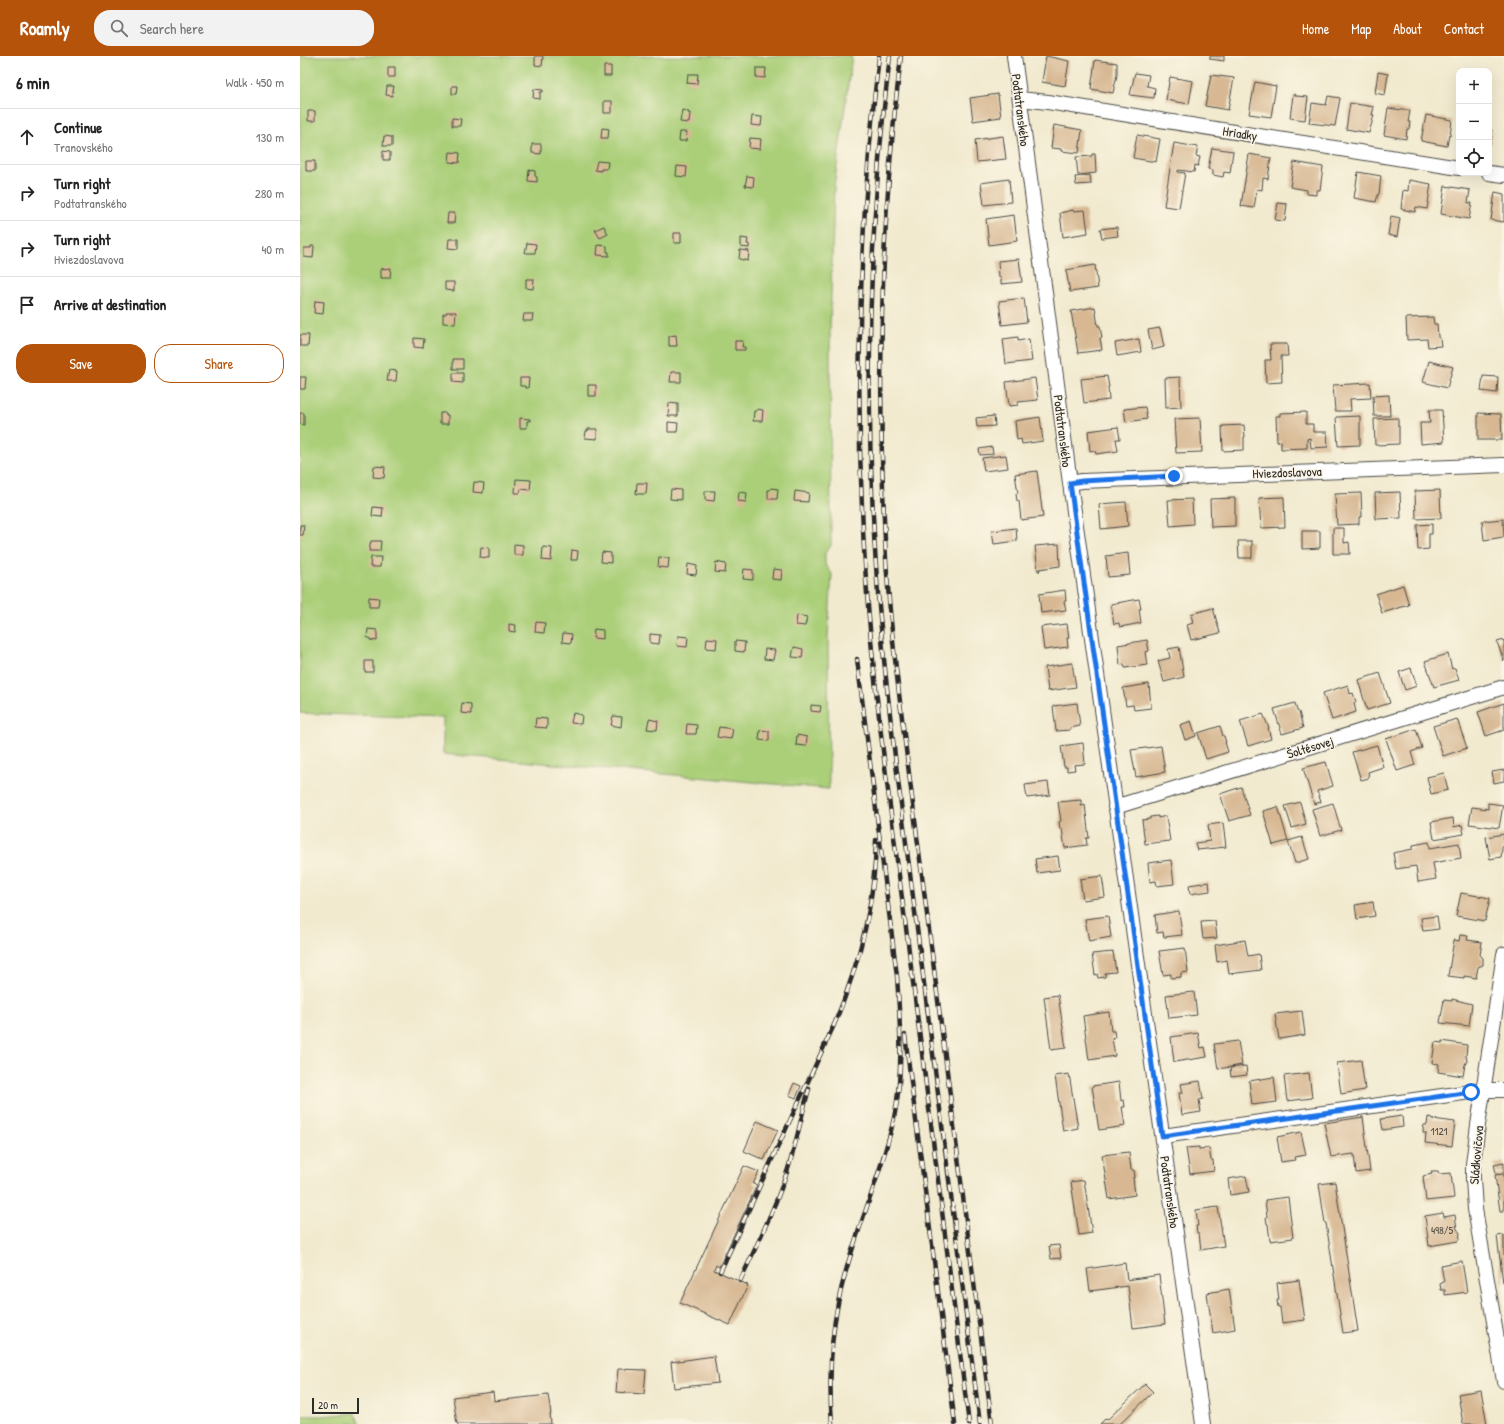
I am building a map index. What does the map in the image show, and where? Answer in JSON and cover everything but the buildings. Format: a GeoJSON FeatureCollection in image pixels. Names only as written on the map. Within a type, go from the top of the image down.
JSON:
{"type":"FeatureCollection","features":[{"type":"Feature","properties":{"kind":"street","name":"Podtatranského"},"geometry":{"type":"LineString","coordinates":[[1014,56],[1070,483],[1203,1424]]}},
{"type":"Feature","properties":{"kind":"street","name":"Hriadky"},"geometry":{"type":"LineString","coordinates":[[1020,100],[1048,102],[1456,168]]}},
{"type":"Feature","properties":{"kind":"street"},"geometry":{"type":"LineString","coordinates":[[1492,173],[1504,175]]}},
{"type":"Feature","properties":{"kind":"street","name":"Hviezdoslavova"},"geometry":{"type":"LineString","coordinates":[[1070,483],[1082,481],[1166,477],[1504,465]]}},
{"type":"Feature","properties":{"kind":"street","name":"Šoltésovej"},"geometry":{"type":"LineString","coordinates":[[1115,807],[1504,687]]}},
{"type":"Feature","properties":{"kind":"street","name":"Sládkovičova"},"geometry":{"type":"LineString","coordinates":[[1504,954],[1473,1164],[1473,1193],[1504,1380]]}},
{"type":"Feature","properties":{"kind":"street"},"geometry":{"type":"LineString","coordinates":[[1162,1136],[1484,1090],[1504,1090]]}},
{"type":"Feature","properties":{"kind":"green space"},"geometry":{"type":"Polygon","coordinates":[[[300,56],[852,56],[834,187],[830,331],[831,546],[825,553],[825,564],[832,574],[828,637],[829,789],[443,754],[443,718],[300,713],[300,56]]]}},
{"type":"Feature","properties":{"kind":"green space"},"geometry":{"type":"Polygon","coordinates":[[[355,1413],[360,1424],[300,1424],[300,1416],[355,1413]]]}},
{"type":"Feature","properties":{"kind":"railway"},"geometry":{"type":"LineString","coordinates":[[879,56],[866,187],[860,318],[860,449],[866,580],[874,673],[885,766],[969,1424]]}},
{"type":"Feature","properties":{"kind":"railway"},"geometry":{"type":"LineString","coordinates":[[890,56],[877,187],[870,318],[870,449],[877,580],[885,671],[896,762],[980,1424]]}},
{"type":"Feature","properties":{"kind":"railway"},"geometry":{"type":"LineString","coordinates":[[901,56],[889,177],[882,298],[881,419],[886,564],[901,710],[992,1424]]}},
{"type":"Feature","properties":{"kind":"railway"},"geometry":{"type":"LineString","coordinates":[[832,1424],[831,1364],[835,1318],[850,1256],[881,1165],[894,1118],[900,1065],[900,1029],[897,976],[857,659]]}},
{"type":"Feature","properties":{"kind":"railway"},"geometry":{"type":"LineString","coordinates":[[720,1272],[834,1025],[851,980],[869,911],[873,888],[876,840]]}},
{"type":"Feature","properties":{"kind":"railway"},"geometry":{"type":"LineString","coordinates":[[905,1035],[955,1424]]}},
{"type":"Feature","properties":{"kind":"railway"},"geometry":{"type":"LineString","coordinates":[[740,1281],[777,1200],[793,1152],[809,1089]]}},
{"type":"Feature","properties":{"kind":"route"},"geometry":{"type":"LineString","coordinates":[[1174,476],[1070,483],[1162,1136],[1471,1092]]}}]}
